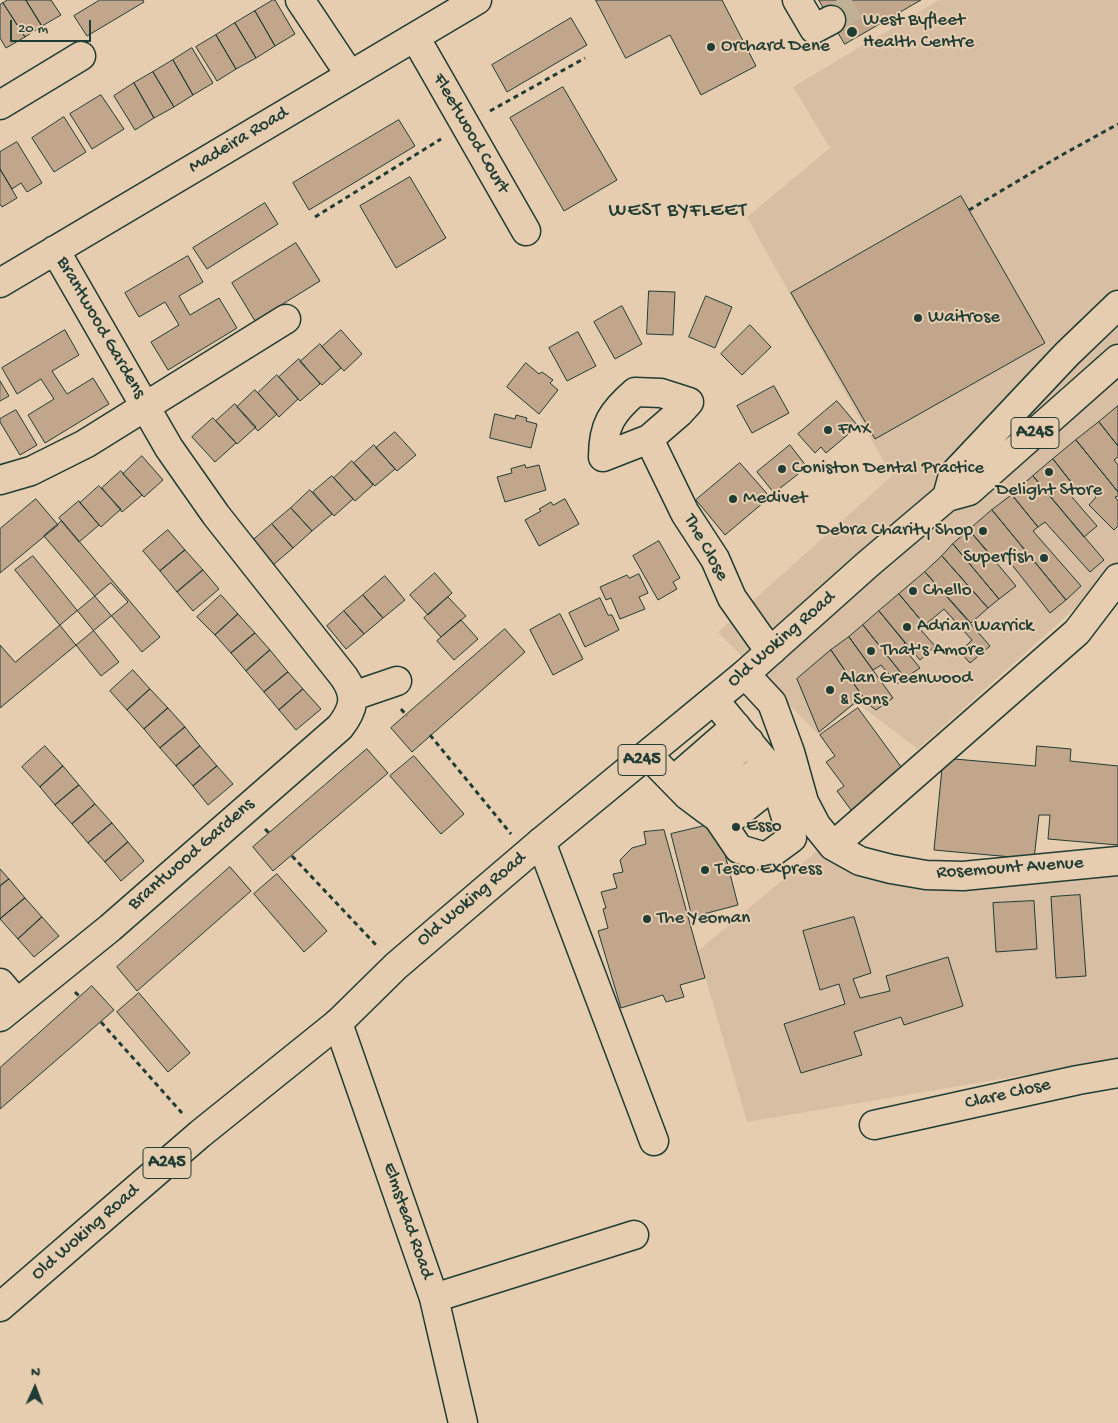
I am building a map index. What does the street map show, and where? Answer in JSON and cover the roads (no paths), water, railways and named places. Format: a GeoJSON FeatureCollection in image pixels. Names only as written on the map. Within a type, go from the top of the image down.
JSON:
{"type":"FeatureCollection","features":[{"type":"Feature","properties":{"kind":"street"},"geometry":{"type":"LineString","coordinates":[[300,0],[350,75]]}},
{"type":"Feature","properties":{"kind":"street","name":"Madeira Road"},"geometry":{"type":"LineString","coordinates":[[0,283],[477,0]]}},
{"type":"Feature","properties":{"kind":"street"},"geometry":{"type":"LineString","coordinates":[[797,0],[814,29],[831,20]]}},
{"type":"Feature","properties":{"kind":"street","name":"Fleetwood Court"},"geometry":{"type":"LineString","coordinates":[[414,37],[526,231]]}},
{"type":"Feature","properties":{"kind":"street"},"geometry":{"type":"LineString","coordinates":[[0,105],[81,56]]}},
{"type":"Feature","properties":{"kind":"street","name":"Brantwood Gardens"},"geometry":{"type":"LineString","coordinates":[[6,1001],[110,928],[340,726],[348,716],[353,696],[350,686],[344,677],[216,515],[169,448],[55,250]]}},
{"type":"Feature","properties":{"kind":"street","name":"A245"},"geometry":{"type":"LineString","coordinates":[[947,497],[953,475],[1067,354],[1118,305]]}},
{"type":"Feature","properties":{"kind":"street","name":"Brantwood Gardens"},"geometry":{"type":"LineString","coordinates":[[144,406],[286,319]]}},
{"type":"Feature","properties":{"kind":"street","name":"Old Woking Road"},"geometry":{"type":"LineString","coordinates":[[0,1306],[200,1134],[338,1023],[396,966],[534,848],[745,674],[868,564],[947,497],[969,491],[1118,359]]}},
{"type":"Feature","properties":{"kind":"street"},"geometry":{"type":"LineString","coordinates":[[0,480],[31,471],[85,444],[144,406]]}},
{"type":"Feature","properties":{"kind":"street","name":"The Close"},"geometry":{"type":"LineString","coordinates":[[649,439],[685,513],[715,559],[732,598],[761,639],[772,650]]}},
{"type":"Feature","properties":{"kind":"street"},"geometry":{"type":"LineString","coordinates":[[833,846],[1077,632],[1118,578]]}},
{"type":"Feature","properties":{"kind":"street","name":"Rosemount Avenue"},"geometry":{"type":"LineString","coordinates":[[745,674],[772,704],[790,752],[804,802],[816,825],[833,846],[860,861],[926,875],[963,876],[1118,861]]}},
{"type":"Feature","properties":{"kind":"street"},"geometry":{"type":"LineString","coordinates":[[353,696],[398,681]]}},
{"type":"Feature","properties":{"kind":"street"},"geometry":{"type":"LineString","coordinates":[[648,755],[698,803],[739,849],[766,857],[792,838],[772,773],[714,700]]}},
{"type":"Feature","properties":{"kind":"street"},"geometry":{"type":"LineString","coordinates":[[698,803],[742,734]]}},
{"type":"Feature","properties":{"kind":"street"},"geometry":{"type":"LineString","coordinates":[[698,803],[772,773]]}},
{"type":"Feature","properties":{"kind":"street"},"geometry":{"type":"LineString","coordinates":[[534,848],[654,1141]]}},
{"type":"Feature","properties":{"kind":"street","name":"Elmstead Road"},"geometry":{"type":"LineString","coordinates":[[338,1023],[434,1298],[464,1423]]}},
{"type":"Feature","properties":{"kind":"street","name":"Clare Close"},"geometry":{"type":"LineString","coordinates":[[892,1130],[1078,1080],[1118,1073]]}},
{"type":"Feature","properties":{"kind":"street"},"geometry":{"type":"LineString","coordinates":[[434,1298],[634,1235]]}},
{"type":"Feature","properties":{"kind":"tunnel"},"geometry":{"type":"LineString","coordinates":[[831,20],[865,0]]}},
{"type":"Feature","properties":{"kind":"place","name":"West Byfleet Health Centre"},"geometry":{"type":"Point","coordinates":[852,32]}},
{"type":"Feature","properties":{"kind":"place","name":"Orchard Dene"},"geometry":{"type":"Point","coordinates":[711,47]}},
{"type":"Feature","properties":{"kind":"place","name":"Waitrose"},"geometry":{"type":"Point","coordinates":[918,318]}},
{"type":"Feature","properties":{"kind":"place","name":"FMX"},"geometry":{"type":"Point","coordinates":[828,430]}},
{"type":"Feature","properties":{"kind":"place","name":"Coniston Dental Practice"},"geometry":{"type":"Point","coordinates":[782,469]}},
{"type":"Feature","properties":{"kind":"place","name":"Delight Store"},"geometry":{"type":"Point","coordinates":[1049,472]}},
{"type":"Feature","properties":{"kind":"place","name":"Medivet"},"geometry":{"type":"Point","coordinates":[733,499]}},
{"type":"Feature","properties":{"kind":"place","name":"Debra Charity Shop"},"geometry":{"type":"Point","coordinates":[983,531]}},
{"type":"Feature","properties":{"kind":"place","name":"Superfish"},"geometry":{"type":"Point","coordinates":[1044,558]}},
{"type":"Feature","properties":{"kind":"place","name":"Chello"},"geometry":{"type":"Point","coordinates":[913,591]}},
{"type":"Feature","properties":{"kind":"place","name":"Adrian Warrick"},"geometry":{"type":"Point","coordinates":[907,627]}},
{"type":"Feature","properties":{"kind":"place","name":"That's Amore"},"geometry":{"type":"Point","coordinates":[871,651]}},
{"type":"Feature","properties":{"kind":"place","name":"Alan Greenwood & Sons"},"geometry":{"type":"Point","coordinates":[830,690]}},
{"type":"Feature","properties":{"kind":"place","name":"Esso"},"geometry":{"type":"Point","coordinates":[736,827]}},
{"type":"Feature","properties":{"kind":"place","name":"Tesco Express"},"geometry":{"type":"Point","coordinates":[705,870]}},
{"type":"Feature","properties":{"kind":"place","name":"The Yeoman"},"geometry":{"type":"Point","coordinates":[647,919]}},
{"type":"Feature","properties":{"kind":"district","name":"WEST BYFLEET"},"geometry":{"type":"Point","coordinates":[678,212]}}]}
